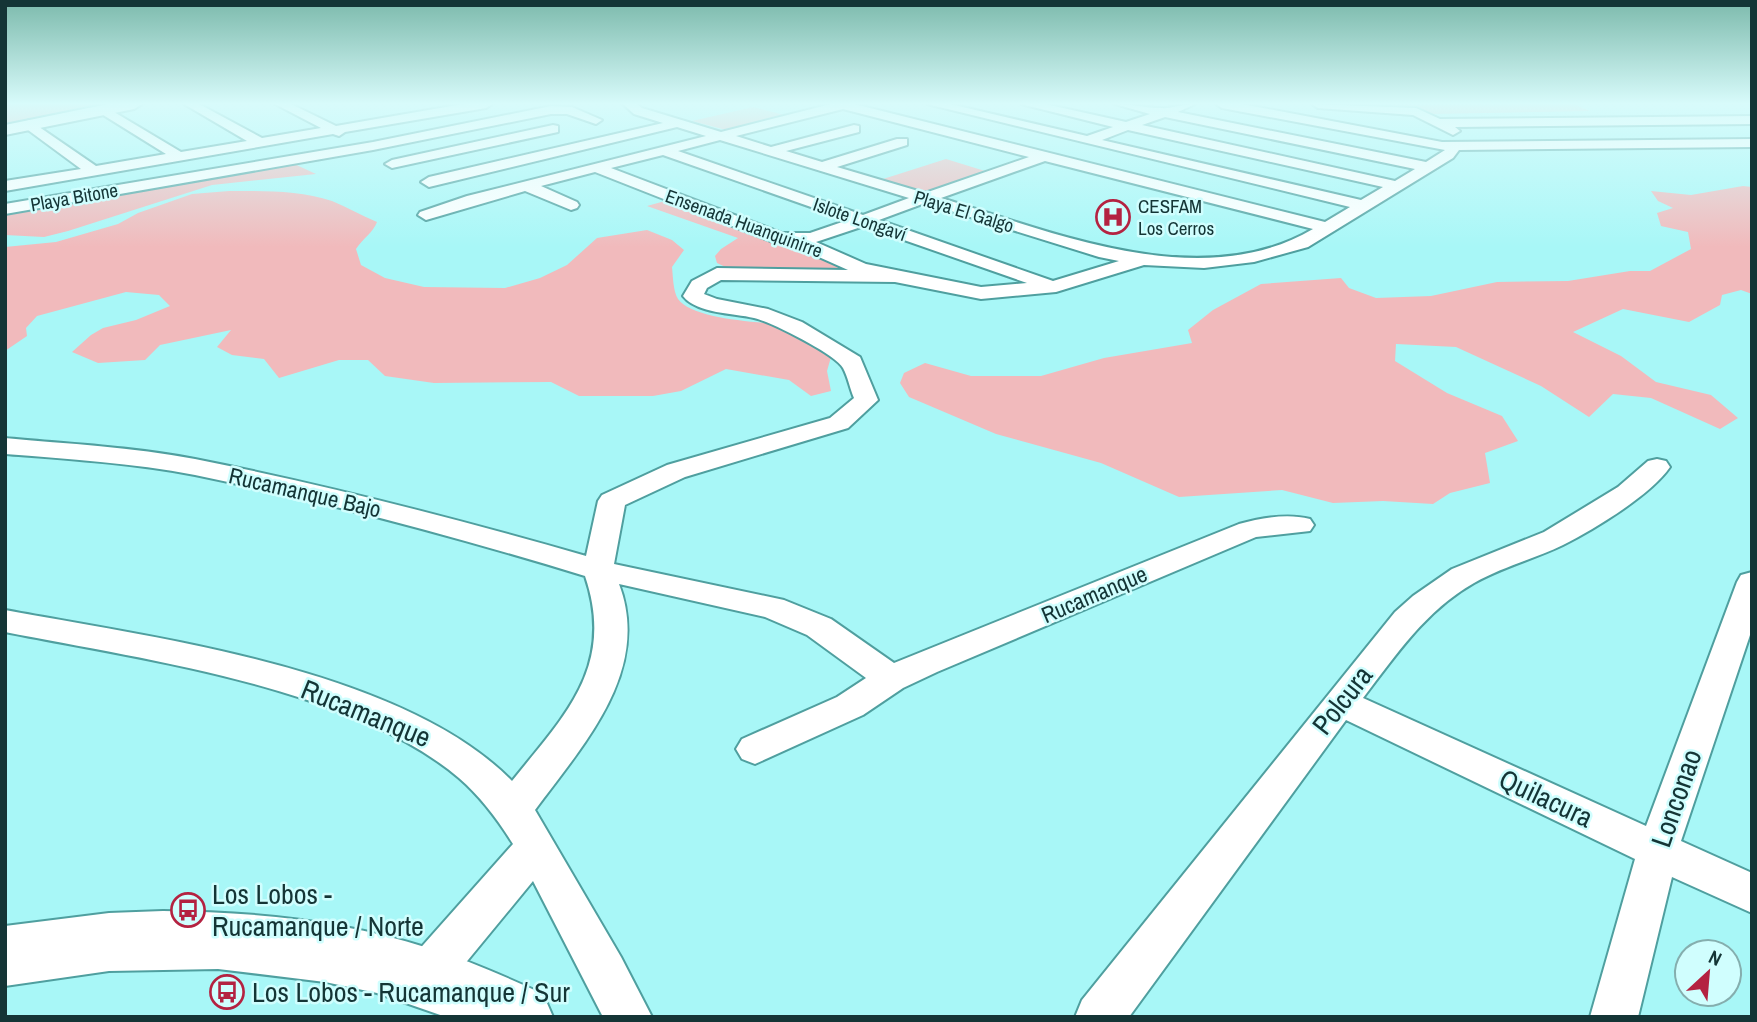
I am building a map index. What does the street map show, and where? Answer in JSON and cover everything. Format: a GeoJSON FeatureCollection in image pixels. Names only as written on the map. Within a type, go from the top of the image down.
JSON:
{"type":"FeatureCollection","features":[{"type":"Feature","properties":{"kind":"street"},"geometry":{"type":"LineString","coordinates":[[67,152],[93,171]]}},
{"type":"Feature","properties":{"kind":"street"},"geometry":{"type":"LineString","coordinates":[[171,152],[178,156]]}},
{"type":"Feature","properties":{"kind":"street"},"geometry":{"type":"LineString","coordinates":[[5,186],[203,152]]}},
{"type":"Feature","properties":{"kind":"street","name":"Playa Bitone"},"geometry":{"type":"LineString","coordinates":[[5,209],[337,152]]}},
{"type":"Feature","properties":{"kind":"street"},"geometry":{"type":"LineString","coordinates":[[364,152],[465,198],[473,199]]}},
{"type":"Feature","properties":{"kind":"street"},"geometry":{"type":"LineString","coordinates":[[392,164],[447,152]]}},
{"type":"Feature","properties":{"kind":"street"},"geometry":{"type":"LineString","coordinates":[[429,181],[555,152]]}},
{"type":"Feature","properties":{"kind":"street"},"geometry":{"type":"LineString","coordinates":[[426,215],[473,199],[661,152]]}},
{"type":"Feature","properties":{"kind":"street","name":"Islote Longaví"},"geometry":{"type":"LineString","coordinates":[[666,152],[1056,286]]}},
{"type":"Feature","properties":{"kind":"street","name":"Playa El Galgo"},"geometry":{"type":"LineString","coordinates":[[773,152],[1105,253],[1142,260]]}},
{"type":"Feature","properties":{"kind":"street"},"geometry":{"type":"LineString","coordinates":[[821,167],[871,152]]}},
{"type":"Feature","properties":{"kind":"street"},"geometry":{"type":"LineString","coordinates":[[1026,152],[1329,228]]}},
{"type":"Feature","properties":{"kind":"street"},"geometry":{"type":"LineString","coordinates":[[796,240],[863,220],[1056,152]]}},
{"type":"Feature","properties":{"kind":"street"},"geometry":{"type":"LineString","coordinates":[[1133,152],[1366,206]]}},
{"type":"Feature","properties":{"kind":"street"},"geometry":{"type":"LineString","coordinates":[[1243,152],[1398,186]]}},
{"type":"Feature","properties":{"kind":"street"},"geometry":{"type":"LineString","coordinates":[[1354,152],[1429,167]]}},
{"type":"Feature","properties":{"kind":"street"},"geometry":{"type":"LineString","coordinates":[[512,810],[584,717],[606,671],[611,623],[607,595],[598,570],[612,501],[676,471],[839,423],[866,400],[852,362],[795,326],[761,313],[712,304],[693,296],[699,285],[717,274],[895,276],[981,293],[1056,286],[1142,260],[1201,262],[1261,254],[1302,243],[1451,152]]}},
{"type":"Feature","properties":{"kind":"street","name":"Ensenada Huanquinirre"},"geometry":{"type":"LineString","coordinates":[[597,168],[779,237],[796,240],[861,269],[895,276]]}},
{"type":"Feature","properties":{"kind":"street"},"geometry":{"type":"LineString","coordinates":[[527,186],[572,205]]}},
{"type":"Feature","properties":{"kind":"street","name":"Rucamanque Bajo"},"geometry":{"type":"LineString","coordinates":[[5,446],[122,456],[194,467],[454,527],[598,570]]}},
{"type":"Feature","properties":{"kind":"street","name":"Polcura"},"geometry":{"type":"LineString","coordinates":[[1099,1017],[1406,620],[1444,588],[1486,565],[1554,538],[1628,493],[1657,467]]}},
{"type":"Feature","properties":{"kind":"street","name":"Rucamanque"},"geometry":{"type":"LineString","coordinates":[[755,749],[850,706],[891,679],[969,644],[1249,530],[1300,525]]}},
{"type":"Feature","properties":{"kind":"street"},"geometry":{"type":"LineString","coordinates":[[598,570],[743,600],[797,616],[852,649],[891,679]]}},
{"type":"Feature","properties":{"kind":"street","name":"Lonconao"},"geometry":{"type":"LineString","coordinates":[[1614,1017],[1658,850],[1752,582]]}},
{"type":"Feature","properties":{"kind":"street","name":"Rucamanque"},"geometry":{"type":"LineString","coordinates":[[5,621],[201,659],[316,690],[406,725],[435,740],[480,775],[512,810],[536,847],[628,1017]]}},
{"type":"Feature","properties":{"kind":"street","name":"Quilacura"},"geometry":{"type":"LineString","coordinates":[[1340,702],[1752,894]]}},
{"type":"Feature","properties":{"kind":"street"},"geometry":{"type":"LineString","coordinates":[[424,978],[536,847]]}},
{"type":"Feature","properties":{"kind":"street"},"geometry":{"type":"LineString","coordinates":[[5,956],[108,940],[226,942],[283,947],[355,959],[424,978],[520,1017]]}},
{"type":"Feature","properties":{"kind":"shaded area"},"geometry":{"type":"Polygon","coordinates":[[[946,159],[985,171],[928,191],[915,191],[880,180],[946,159]]]}},
{"type":"Feature","properties":{"kind":"shaded area"},"geometry":{"type":"Polygon","coordinates":[[[290,162],[316,174],[212,185],[44,237],[5,235],[5,214],[290,162]]]}},
{"type":"Feature","properties":{"kind":"shaded area"},"geometry":{"type":"Polygon","coordinates":[[[1743,186],[1752,187],[1752,294],[1741,290],[1722,295],[1720,305],[1689,322],[1623,309],[1573,332],[1621,356],[1656,382],[1711,395],[1738,418],[1720,429],[1651,398],[1613,394],[1589,417],[1541,386],[1456,347],[1396,344],[1395,361],[1447,393],[1502,416],[1518,441],[1485,453],[1490,483],[1450,493],[1433,504],[1383,501],[1333,503],[1282,490],[1179,497],[1101,463],[996,434],[909,397],[900,383],[904,373],[925,363],[971,376],[1041,376],[1104,358],[1192,343],[1188,330],[1213,310],[1261,284],[1341,278],[1349,288],[1376,298],[1431,296],[1497,282],[1568,281],[1630,271],[1650,271],[1691,249],[1688,232],[1661,226],[1657,213],[1673,208],[1658,201],[1651,191],[1691,195],[1743,186]]]}},
{"type":"Feature","properties":{"kind":"shaded area"},"geometry":{"type":"Polygon","coordinates":[[[229,191],[281,192],[319,197],[377,222],[356,249],[361,265],[385,278],[424,287],[505,288],[540,278],[567,265],[597,238],[647,230],[672,240],[684,250],[672,267],[678,299],[687,307],[718,317],[804,326],[831,357],[827,371],[831,391],[811,396],[789,380],[726,369],[681,391],[653,396],[579,396],[551,382],[434,383],[385,376],[368,360],[339,360],[279,378],[264,359],[232,355],[217,347],[231,330],[160,345],[145,360],[98,363],[72,352],[103,328],[136,320],[170,306],[159,295],[126,292],[37,316],[26,328],[27,336],[5,351],[5,247],[56,242],[118,224],[138,213],[192,194],[229,191]]]}},
{"type":"Feature","properties":{"kind":"shaded area"},"geometry":{"type":"Polygon","coordinates":[[[665,201],[853,268],[734,271],[717,263],[715,256],[738,238],[647,206],[665,201]]]}},
{"type":"Feature","properties":{"kind":"place","name":"CESFAM Los Cerros"},"geometry":{"type":"Point","coordinates":[1113,217]}},
{"type":"Feature","properties":{"kind":"place","name":"Los Lobos - Rucamanque / Norte"},"geometry":{"type":"Point","coordinates":[188,910]}},
{"type":"Feature","properties":{"kind":"place","name":"Los Lobos - Rucamanque / Sur"},"geometry":{"type":"Point","coordinates":[227,992]}}]}
